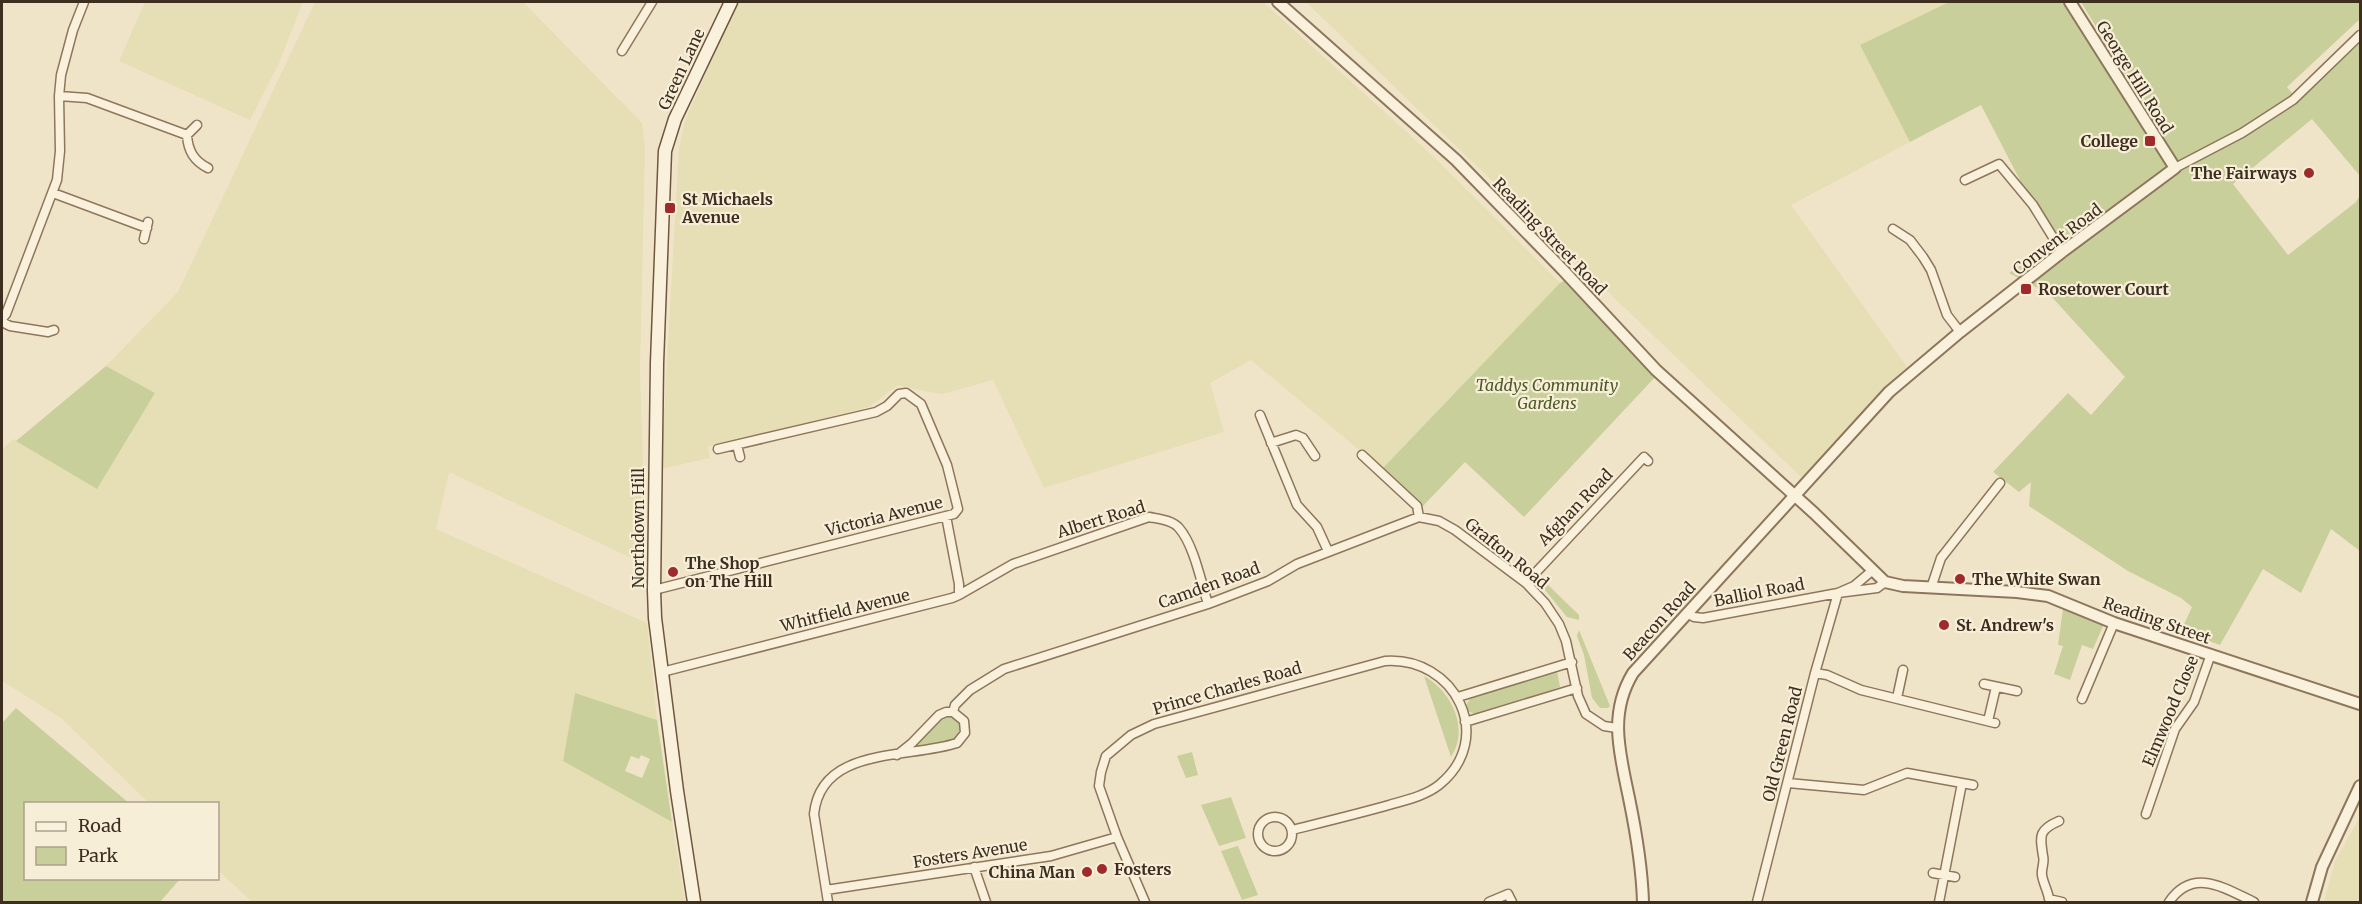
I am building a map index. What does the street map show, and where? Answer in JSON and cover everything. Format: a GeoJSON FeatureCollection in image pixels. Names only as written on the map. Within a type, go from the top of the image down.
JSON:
{"type":"FeatureCollection","features":[{"type":"Feature","properties":{"kind":"main road","name":"Green Lane"},"geometry":{"type":"LineString","coordinates":[[665,151],[675,119],[731,2]]}},
{"type":"Feature","properties":{"kind":"main road","name":"Northdown Hill"},"geometry":{"type":"LineString","coordinates":[[665,151],[657,363],[654,590],[662,672],[694,903]]}},
{"type":"Feature","properties":{"kind":"street"},"geometry":{"type":"LineString","coordinates":[[54,330],[48,332],[10,326],[2,321],[53,193],[60,151],[59,96],[66,52],[84,2]]}},
{"type":"Feature","properties":{"kind":"street"},"geometry":{"type":"LineString","coordinates":[[621,51],[652,2]]}},
{"type":"Feature","properties":{"kind":"street","name":"Reading Street Road"},"geometry":{"type":"LineString","coordinates":[[1278,2],[1456,160],[1656,370],[1795,497]]}},
{"type":"Feature","properties":{"kind":"street","name":"George Hill Road"},"geometry":{"type":"LineString","coordinates":[[2070,2],[2175,168]]}},
{"type":"Feature","properties":{"kind":"street","name":"Convent Road"},"geometry":{"type":"LineString","coordinates":[[1795,497],[1889,392],[1960,332],[2175,168],[2242,133],[2293,100],[2361,35]]}},
{"type":"Feature","properties":{"kind":"street"},"geometry":{"type":"LineString","coordinates":[[59,96],[87,98],[188,135]]}},
{"type":"Feature","properties":{"kind":"street"},"geometry":{"type":"LineString","coordinates":[[188,135],[197,125]]}},
{"type":"Feature","properties":{"kind":"street"},"geometry":{"type":"LineString","coordinates":[[188,135],[191,154],[197,162],[208,168]]}},
{"type":"Feature","properties":{"kind":"street"},"geometry":{"type":"LineString","coordinates":[[1965,180],[1999,164],[2033,206],[2062,252]]}},
{"type":"Feature","properties":{"kind":"street"},"geometry":{"type":"LineString","coordinates":[[53,193],[147,225],[144,238]]}},
{"type":"Feature","properties":{"kind":"street"},"geometry":{"type":"LineString","coordinates":[[1893,229],[1910,240],[1923,257],[1931,270],[1947,315],[1960,332]]}},
{"type":"Feature","properties":{"kind":"street","name":"Victoria Avenue"},"geometry":{"type":"LineString","coordinates":[[654,590],[954,514],[958,509],[947,465],[921,404],[906,393],[895,396],[887,406],[876,412],[718,449]]}},
{"type":"Feature","properties":{"kind":"street"},"geometry":{"type":"LineString","coordinates":[[1260,415],[1297,505],[1317,526],[1328,551]]}},
{"type":"Feature","properties":{"kind":"street"},"geometry":{"type":"LineString","coordinates":[[1271,443],[1296,435],[1303,438],[1315,456]]}},
{"type":"Feature","properties":{"kind":"street"},"geometry":{"type":"LineString","coordinates":[[737,445],[740,457]]}},
{"type":"Feature","properties":{"kind":"street"},"geometry":{"type":"LineString","coordinates":[[1362,455],[1417,506],[1419,517]]}},
{"type":"Feature","properties":{"kind":"street","name":"Afghan Road"},"geometry":{"type":"LineString","coordinates":[[1526,583],[1644,457],[1648,461]]}},
{"type":"Feature","properties":{"kind":"street"},"geometry":{"type":"LineString","coordinates":[[1931,588],[1941,558],[2000,483]]}},
{"type":"Feature","properties":{"kind":"street"},"geometry":{"type":"LineString","coordinates":[[1795,497],[1886,582]]}},
{"type":"Feature","properties":{"kind":"street","name":"Beacon Road"},"geometry":{"type":"LineString","coordinates":[[1642,903],[1639,853],[1629,794],[1621,764],[1617,728],[1621,698],[1633,673],[1795,497]]}},
{"type":"Feature","properties":{"kind":"street"},"geometry":{"type":"LineString","coordinates":[[946,516],[959,595]]}},
{"type":"Feature","properties":{"kind":"street","name":"Albert Road"},"geometry":{"type":"LineString","coordinates":[[959,595],[1013,564],[1149,517],[1165,519],[1178,526],[1187,541],[1208,604]]}},
{"type":"Feature","properties":{"kind":"street","name":"Camden Road"},"geometry":{"type":"LineString","coordinates":[[953,712],[955,705],[970,690],[1004,669],[1208,604],[1268,581],[1297,564],[1328,551],[1419,517]]}},
{"type":"Feature","properties":{"kind":"street","name":"Grafton Road"},"geometry":{"type":"LineString","coordinates":[[1419,517],[1439,520],[1455,530],[1526,583],[1545,603],[1559,624],[1566,641],[1576,688],[1587,714],[1604,726],[1617,728]]}},
{"type":"Feature","properties":{"kind":"street","name":"Balliol Road"},"geometry":{"type":"LineString","coordinates":[[1838,593],[1854,586],[1873,570]]}},
{"type":"Feature","properties":{"kind":"street","name":"Reading Street"},"geometry":{"type":"LineString","coordinates":[[1886,582],[1903,586],[2017,592],[2048,596],[2114,623],[2361,704]]}},
{"type":"Feature","properties":{"kind":"street","name":"Balliol Road"},"geometry":{"type":"LineString","coordinates":[[1687,613],[1703,618],[1877,588],[1886,582]]}},
{"type":"Feature","properties":{"kind":"street","name":"Old Green Road"},"geometry":{"type":"LineString","coordinates":[[1757,903],[1815,673],[1838,593]]}},
{"type":"Feature","properties":{"kind":"street","name":"Whitfield Avenue"},"geometry":{"type":"LineString","coordinates":[[662,672],[959,595]]}},
{"type":"Feature","properties":{"kind":"street"},"geometry":{"type":"LineString","coordinates":[[2082,699],[2114,623]]}},
{"type":"Feature","properties":{"kind":"street","name":"Elmwood Close"},"geometry":{"type":"LineString","coordinates":[[2146,814],[2175,729],[2194,702],[2211,654]]}},
{"type":"Feature","properties":{"kind":"street","name":"Prince Charles Road"},"geometry":{"type":"LineString","coordinates":[[1145,903],[1102,799],[1099,786],[1106,756],[1115,746],[1154,724],[1385,661],[1405,661],[1423,666],[1447,682],[1458,697],[1465,722],[1464,744],[1458,762],[1447,778],[1432,790],[1414,798],[1292,830]]}},
{"type":"Feature","properties":{"kind":"street"},"geometry":{"type":"LineString","coordinates":[[1458,697],[1572,662]]}},
{"type":"Feature","properties":{"kind":"street"},"geometry":{"type":"LineString","coordinates":[[1897,698],[1903,670]]}},
{"type":"Feature","properties":{"kind":"street"},"geometry":{"type":"LineString","coordinates":[[1815,673],[1827,675],[1861,690],[1992,722],[1996,687]]}},
{"type":"Feature","properties":{"kind":"street"},"geometry":{"type":"LineString","coordinates":[[1984,684],[2017,691]]}},
{"type":"Feature","properties":{"kind":"street"},"geometry":{"type":"LineString","coordinates":[[1465,722],[1576,688]]}},
{"type":"Feature","properties":{"kind":"street"},"geometry":{"type":"LineString","coordinates":[[828,903],[813,814],[820,790],[827,780],[849,765],[957,743],[965,733],[961,716],[953,712],[939,715],[897,755]]}},
{"type":"Feature","properties":{"kind":"street"},"geometry":{"type":"LineString","coordinates":[[1788,783],[1864,790],[1907,773],[1973,785]]}},
{"type":"Feature","properties":{"kind":"street"},"geometry":{"type":"LineString","coordinates":[[1939,903],[1962,783]]}},
{"type":"Feature","properties":{"kind":"street"},"geometry":{"type":"LineString","coordinates":[[2312,903],[2322,867],[2361,786]]}},
{"type":"Feature","properties":{"kind":"street"},"geometry":{"type":"LineString","coordinates":[[1268,818],[1283,818],[1292,830],[1289,844],[1276,851],[1266,849],[1258,838],[1260,824],[1268,818]]}},
{"type":"Feature","properties":{"kind":"street"},"geometry":{"type":"LineString","coordinates":[[2059,821],[2047,828],[2040,839],[2044,860],[2042,876],[2049,899],[2060,902]]}},
{"type":"Feature","properties":{"kind":"street","name":"Fosters Avenue"},"geometry":{"type":"LineString","coordinates":[[826,890],[1051,856],[1117,837]]}},
{"type":"Feature","properties":{"kind":"street"},"geometry":{"type":"LineString","coordinates":[[974,867],[986,903]]}},
{"type":"Feature","properties":{"kind":"street"},"geometry":{"type":"LineString","coordinates":[[1933,873],[1955,877]]}},
{"type":"Feature","properties":{"kind":"street"},"geometry":{"type":"LineString","coordinates":[[2169,903],[2183,887],[2198,882],[2213,884],[2254,903]]}},
{"type":"Feature","properties":{"kind":"street"},"geometry":{"type":"LineString","coordinates":[[1489,903],[1508,894],[1512,903]]}},
{"type":"Feature","properties":{"kind":"shaded area"},"geometry":{"type":"Polygon","coordinates":[[[145,2],[303,2],[279,63],[250,120],[119,61],[145,2]]]}},
{"type":"Feature","properties":{"kind":"shaded area"},"geometry":{"type":"Polygon","coordinates":[[[315,2],[523,2],[642,123],[645,149],[640,371],[646,565],[449,472],[436,529],[647,623],[657,720],[575,693],[563,761],[672,822],[685,902],[252,902],[219,871],[219,802],[148,802],[61,718],[2,681],[2,449],[14,439],[97,489],[155,393],[106,366],[178,292],[315,2]]]}},
{"type":"Feature","properties":{"kind":"shaded area"},"geometry":{"type":"Polygon","coordinates":[[[737,2],[1263,2],[1434,157],[1560,283],[1382,469],[1251,360],[1210,383],[1224,432],[1044,488],[993,380],[943,394],[898,385],[869,407],[708,447],[710,458],[661,469],[679,148],[685,121],[737,2]]]}},
{"type":"Feature","properties":{"kind":"shaded area"},"geometry":{"type":"Polygon","coordinates":[[[1306,2],[1949,2],[1860,45],[1910,142],[1791,205],[1907,367],[1882,389],[1803,479],[1306,2]]]}},
{"type":"Feature","properties":{"kind":"shaded area"},"geometry":{"type":"Polygon","coordinates":[[[2360,817],[2360,902],[2324,902],[2335,861],[2360,817]]]}},
{"type":"Feature","properties":{"kind":"green space"},"geometry":{"type":"Polygon","coordinates":[[[1949,2],[2066,2],[2137,117],[2146,108],[2081,2],[2360,2],[2360,19],[2287,87],[2298,101],[2360,34],[2360,176],[2312,119],[2233,184],[2288,255],[2356,202],[2360,195],[2360,551],[2331,529],[2301,593],[2263,569],[2220,645],[2181,631],[2192,607],[2181,598],[2128,571],[2029,506],[2031,482],[2019,492],[1993,472],[2068,393],[2091,415],[2125,377],[2049,294],[2009,273],[2053,244],[1981,105],[1910,142],[1860,45],[1949,2]]]}},
{"type":"Feature","properties":{"kind":"green space","name":"Taddys Community Gardens"},"geometry":{"type":"Polygon","coordinates":[[[1567,279],[1657,375],[1524,517],[1465,462],[1423,506],[1382,469],[1560,283],[1567,279]]]}},
{"type":"Feature","properties":{"kind":"green space"},"geometry":{"type":"Polygon","coordinates":[[[106,366],[155,393],[97,489],[16,441],[106,366]]]}},
{"type":"Feature","properties":{"kind":"green space"},"geometry":{"type":"Polygon","coordinates":[[[1543,580],[1579,615],[1579,620],[1567,617],[1540,584],[1543,580]]]}},
{"type":"Feature","properties":{"kind":"green space"},"geometry":{"type":"Polygon","coordinates":[[[2063,609],[2104,624],[2093,649],[2082,645],[2070,680],[2054,674],[2063,646],[2058,645],[2063,609]]]}},
{"type":"Feature","properties":{"kind":"green space"},"geometry":{"type":"Polygon","coordinates":[[[1579,630],[1610,706],[1608,708],[1600,708],[1592,698],[1584,655],[1577,636],[1579,630]]]}},
{"type":"Feature","properties":{"kind":"green space"},"geometry":{"type":"Polygon","coordinates":[[[1557,671],[1560,687],[1475,714],[1467,711],[1466,705],[1470,699],[1557,671]]]}},
{"type":"Feature","properties":{"kind":"green space"},"geometry":{"type":"Polygon","coordinates":[[[1424,676],[1442,691],[1455,711],[1459,734],[1451,757],[1424,676]]]}},
{"type":"Feature","properties":{"kind":"green space"},"geometry":{"type":"Polygon","coordinates":[[[575,693],[657,720],[672,822],[563,761],[575,693]],[[641,755],[639,759],[631,756],[625,771],[642,778],[650,759],[641,755]]]}},
{"type":"Feature","properties":{"kind":"green space"},"geometry":{"type":"Polygon","coordinates":[[[16,708],[128,802],[24,802],[24,880],[179,880],[160,902],[2,902],[2,723],[16,708]]]}},
{"type":"Feature","properties":{"kind":"green space"},"geometry":{"type":"Polygon","coordinates":[[[948,716],[960,723],[961,734],[952,742],[915,747],[944,717],[948,716]]]}},
{"type":"Feature","properties":{"kind":"green space"},"geometry":{"type":"Polygon","coordinates":[[[1192,752],[1198,775],[1186,778],[1177,756],[1192,752]]]}},
{"type":"Feature","properties":{"kind":"green space"},"geometry":{"type":"Polygon","coordinates":[[[1231,797],[1246,838],[1219,846],[1201,805],[1231,797]]]}},
{"type":"Feature","properties":{"kind":"green space"},"geometry":{"type":"Polygon","coordinates":[[[1238,846],[1258,895],[1242,900],[1221,851],[1238,846]]]}},
{"type":"Feature","properties":{"kind":"place","name":"College"},"geometry":{"type":"Point","coordinates":[2150,141]}},
{"type":"Feature","properties":{"kind":"place","name":"The Fairways"},"geometry":{"type":"Point","coordinates":[2309,173]}},
{"type":"Feature","properties":{"kind":"place","name":"St Michaels Avenue"},"geometry":{"type":"Point","coordinates":[670,208]}},
{"type":"Feature","properties":{"kind":"place","name":"Rosetower Court"},"geometry":{"type":"Point","coordinates":[2026,289]}},
{"type":"Feature","properties":{"kind":"place","name":"The Shop on The Hill"},"geometry":{"type":"Point","coordinates":[673,572]}},
{"type":"Feature","properties":{"kind":"place","name":"The White Swan"},"geometry":{"type":"Point","coordinates":[1960,579]}},
{"type":"Feature","properties":{"kind":"place","name":"St. Andrew's"},"geometry":{"type":"Point","coordinates":[1944,625]}},
{"type":"Feature","properties":{"kind":"place","name":"Fosters"},"geometry":{"type":"Point","coordinates":[1102,869]}},
{"type":"Feature","properties":{"kind":"place","name":"China Man"},"geometry":{"type":"Point","coordinates":[1087,872]}}]}
